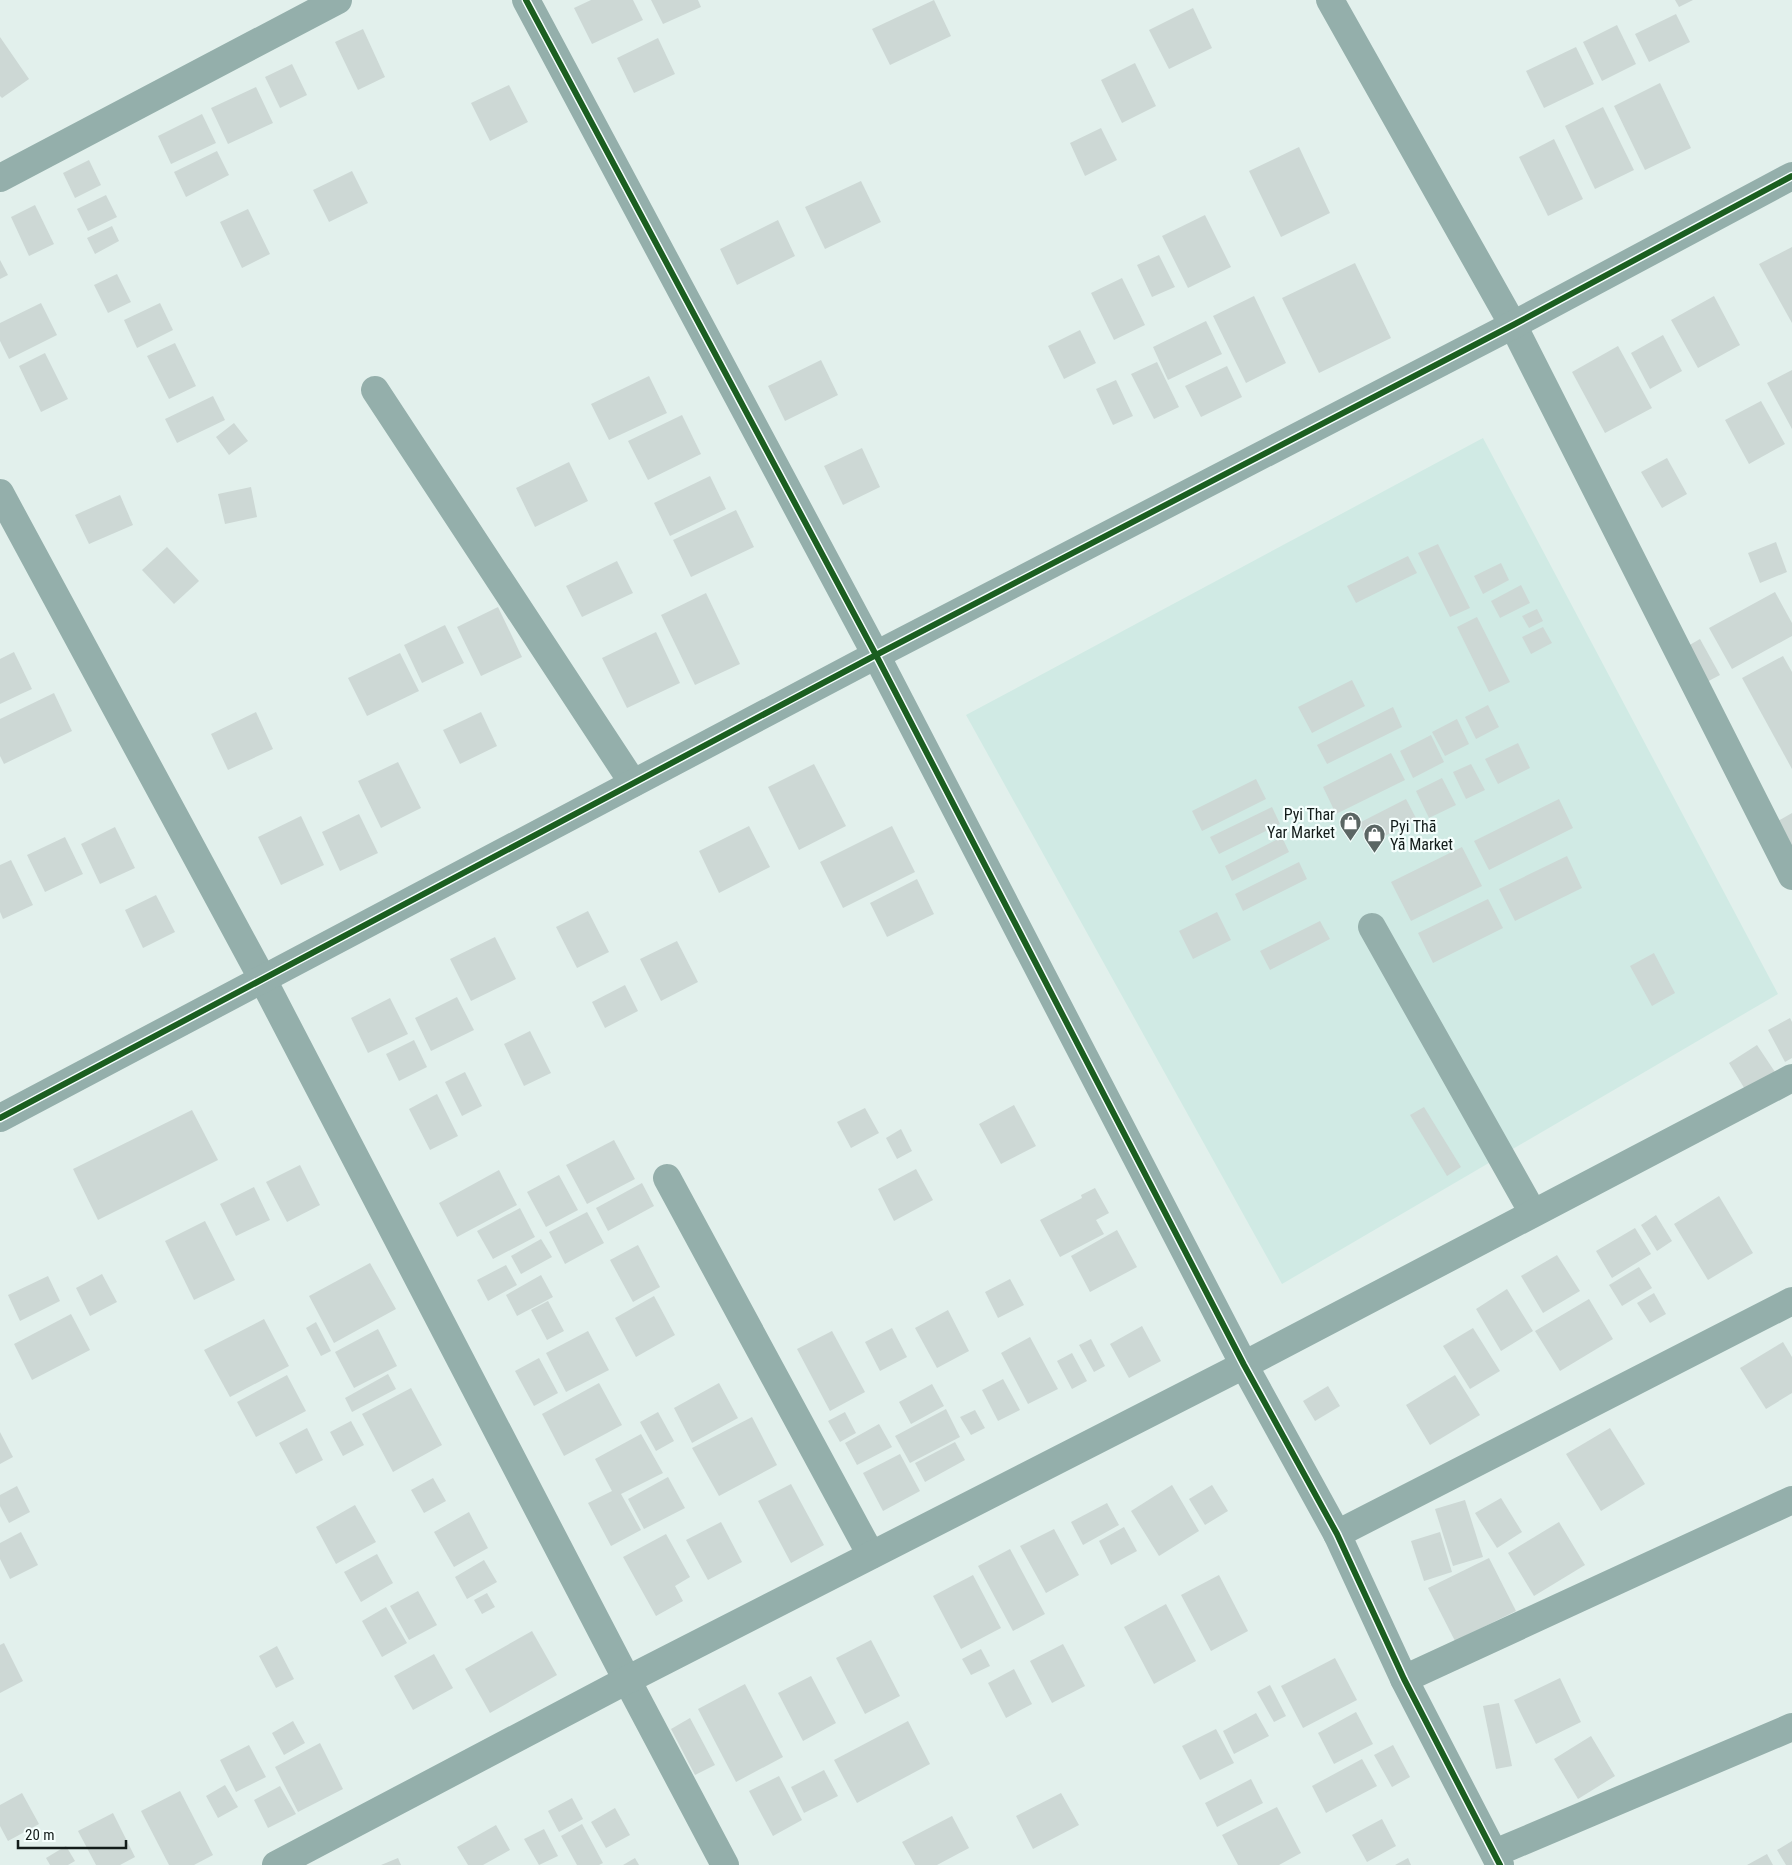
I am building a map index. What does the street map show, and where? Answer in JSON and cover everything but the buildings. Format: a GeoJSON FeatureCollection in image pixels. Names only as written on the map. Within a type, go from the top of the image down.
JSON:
{"type":"FeatureCollection","features":[{"type":"Feature","properties":{"kind":"street"},"geometry":{"type":"LineString","coordinates":[[0,178],[338,0]]}},
{"type":"Feature","properties":{"kind":"street"},"geometry":{"type":"LineString","coordinates":[[526,0],[876,655],[1244,1365],[1337,1534],[1404,1679],[1497,1859],[1792,1727]]}},
{"type":"Feature","properties":{"kind":"street"},"geometry":{"type":"LineString","coordinates":[[1330,0],[1513,325],[1792,876]]}},
{"type":"Feature","properties":{"kind":"street"},"geometry":{"type":"LineString","coordinates":[[0,1118],[632,783],[1513,325],[1792,176]]}},
{"type":"Feature","properties":{"kind":"street"},"geometry":{"type":"LineString","coordinates":[[375,390],[632,783]]}},
{"type":"Feature","properties":{"kind":"street"},"geometry":{"type":"LineString","coordinates":[[0,493],[262,978],[626,1680],[725,1865]]}},
{"type":"Feature","properties":{"kind":"street"},"geometry":{"type":"LineString","coordinates":[[1372,927],[1533,1213]]}},
{"type":"Feature","properties":{"kind":"street"},"geometry":{"type":"LineString","coordinates":[[276,1865],[626,1680],[1244,1365],[1792,1078]]}},
{"type":"Feature","properties":{"kind":"street"},"geometry":{"type":"LineString","coordinates":[[666,1178],[871,1555]]}},
{"type":"Feature","properties":{"kind":"street"},"geometry":{"type":"LineString","coordinates":[[1337,1534],[1792,1301]]}},
{"type":"Feature","properties":{"kind":"street"},"geometry":{"type":"LineString","coordinates":[[1404,1679],[1792,1500]]}},
{"type":"Feature","properties":{"kind":"shaded area","name":"Pyi Thā Yā Market"},"geometry":{"type":"Polygon","coordinates":[[[1483,438],[1778,994],[1282,1284],[966,715],[1483,438]]]}},
{"type":"Feature","properties":{"kind":"cycle path"},"geometry":{"type":"LineString","coordinates":[[526,0],[876,655],[1244,1365],[1337,1534],[1404,1679],[1500,1865]]}},
{"type":"Feature","properties":{"kind":"cycle path"},"geometry":{"type":"LineString","coordinates":[[0,1118],[876,655],[1513,325],[1792,176]]}},
{"type":"Feature","properties":{"kind":"place","name":"Pyi Thar Yar Market"},"geometry":{"type":"Point","coordinates":[1351,842]}},
{"type":"Feature","properties":{"kind":"place","name":"Pyi Thā Yā Market"},"geometry":{"type":"Point","coordinates":[1374,854]}}]}
